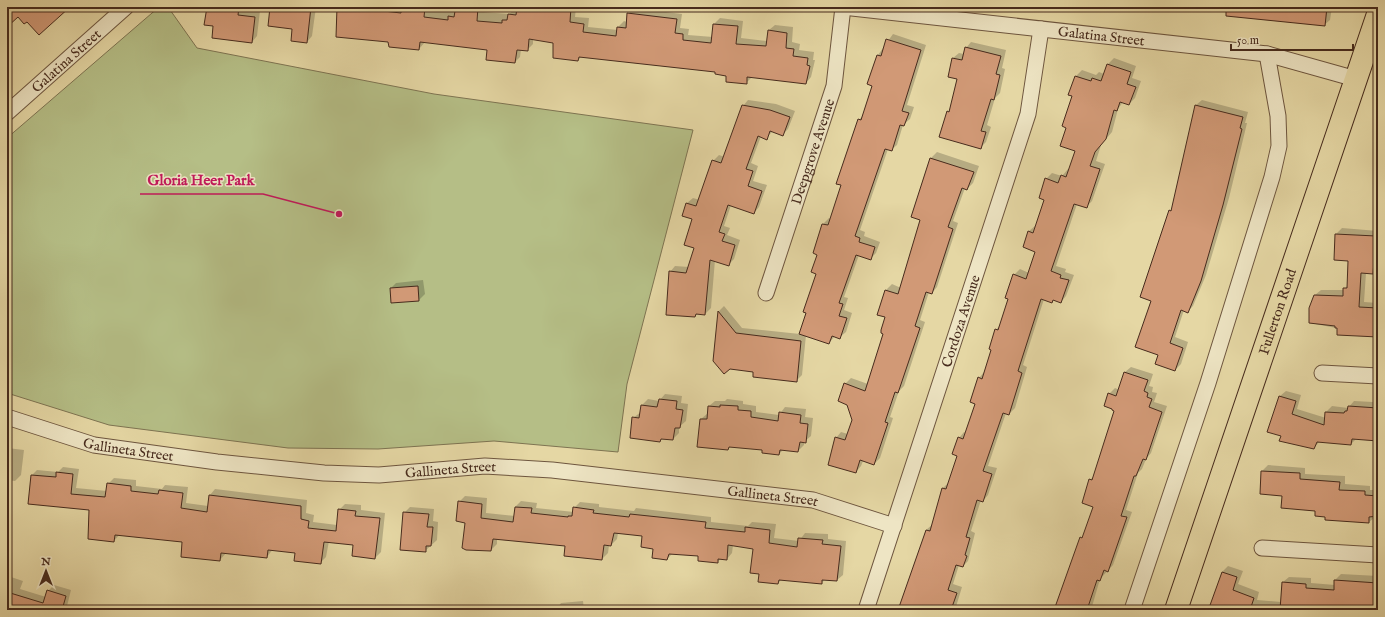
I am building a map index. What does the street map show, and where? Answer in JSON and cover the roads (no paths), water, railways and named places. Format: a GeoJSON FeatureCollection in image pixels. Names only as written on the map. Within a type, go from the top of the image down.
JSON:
{"type":"FeatureCollection","features":[{"type":"Feature","properties":{"kind":"main road","name":"Fullerton Road"},"geometry":{"type":"LineString","coordinates":[[1176,610],[1378,14]]}},
{"type":"Feature","properties":{"kind":"street","name":"Galatina Street"},"geometry":{"type":"LineString","coordinates":[[7,113],[126,7]]}},
{"type":"Feature","properties":{"kind":"street","name":"Galatina Street"},"geometry":{"type":"LineString","coordinates":[[843,7],[1267,54],[1356,79]]}},
{"type":"Feature","properties":{"kind":"street","name":"Deepgrove Avenue"},"geometry":{"type":"LineString","coordinates":[[766,293],[834,86],[843,7]]}},
{"type":"Feature","properties":{"kind":"street","name":"Cordoza Avenue"},"geometry":{"type":"LineString","coordinates":[[866,610],[1028,114],[1041,29]]}},
{"type":"Feature","properties":{"kind":"street"},"geometry":{"type":"LineString","coordinates":[[1132,610],[1208,383],[1272,177],[1279,146],[1278,116],[1267,54]]}},
{"type":"Feature","properties":{"kind":"street"},"geometry":{"type":"LineString","coordinates":[[1322,373],[1378,376]]}},
{"type":"Feature","properties":{"kind":"street","name":"Gallineta Street"},"geometry":{"type":"LineString","coordinates":[[7,417],[94,445],[217,462],[324,473],[380,475],[485,466],[552,470],[813,500],[894,526]]}},
{"type":"Feature","properties":{"kind":"street"},"geometry":{"type":"LineString","coordinates":[[1262,548],[1378,555]]}},
{"type":"Feature","properties":{"kind":"place","name":"Gloria Heer Park"},"geometry":{"type":"Point","coordinates":[339,214]}}]}
